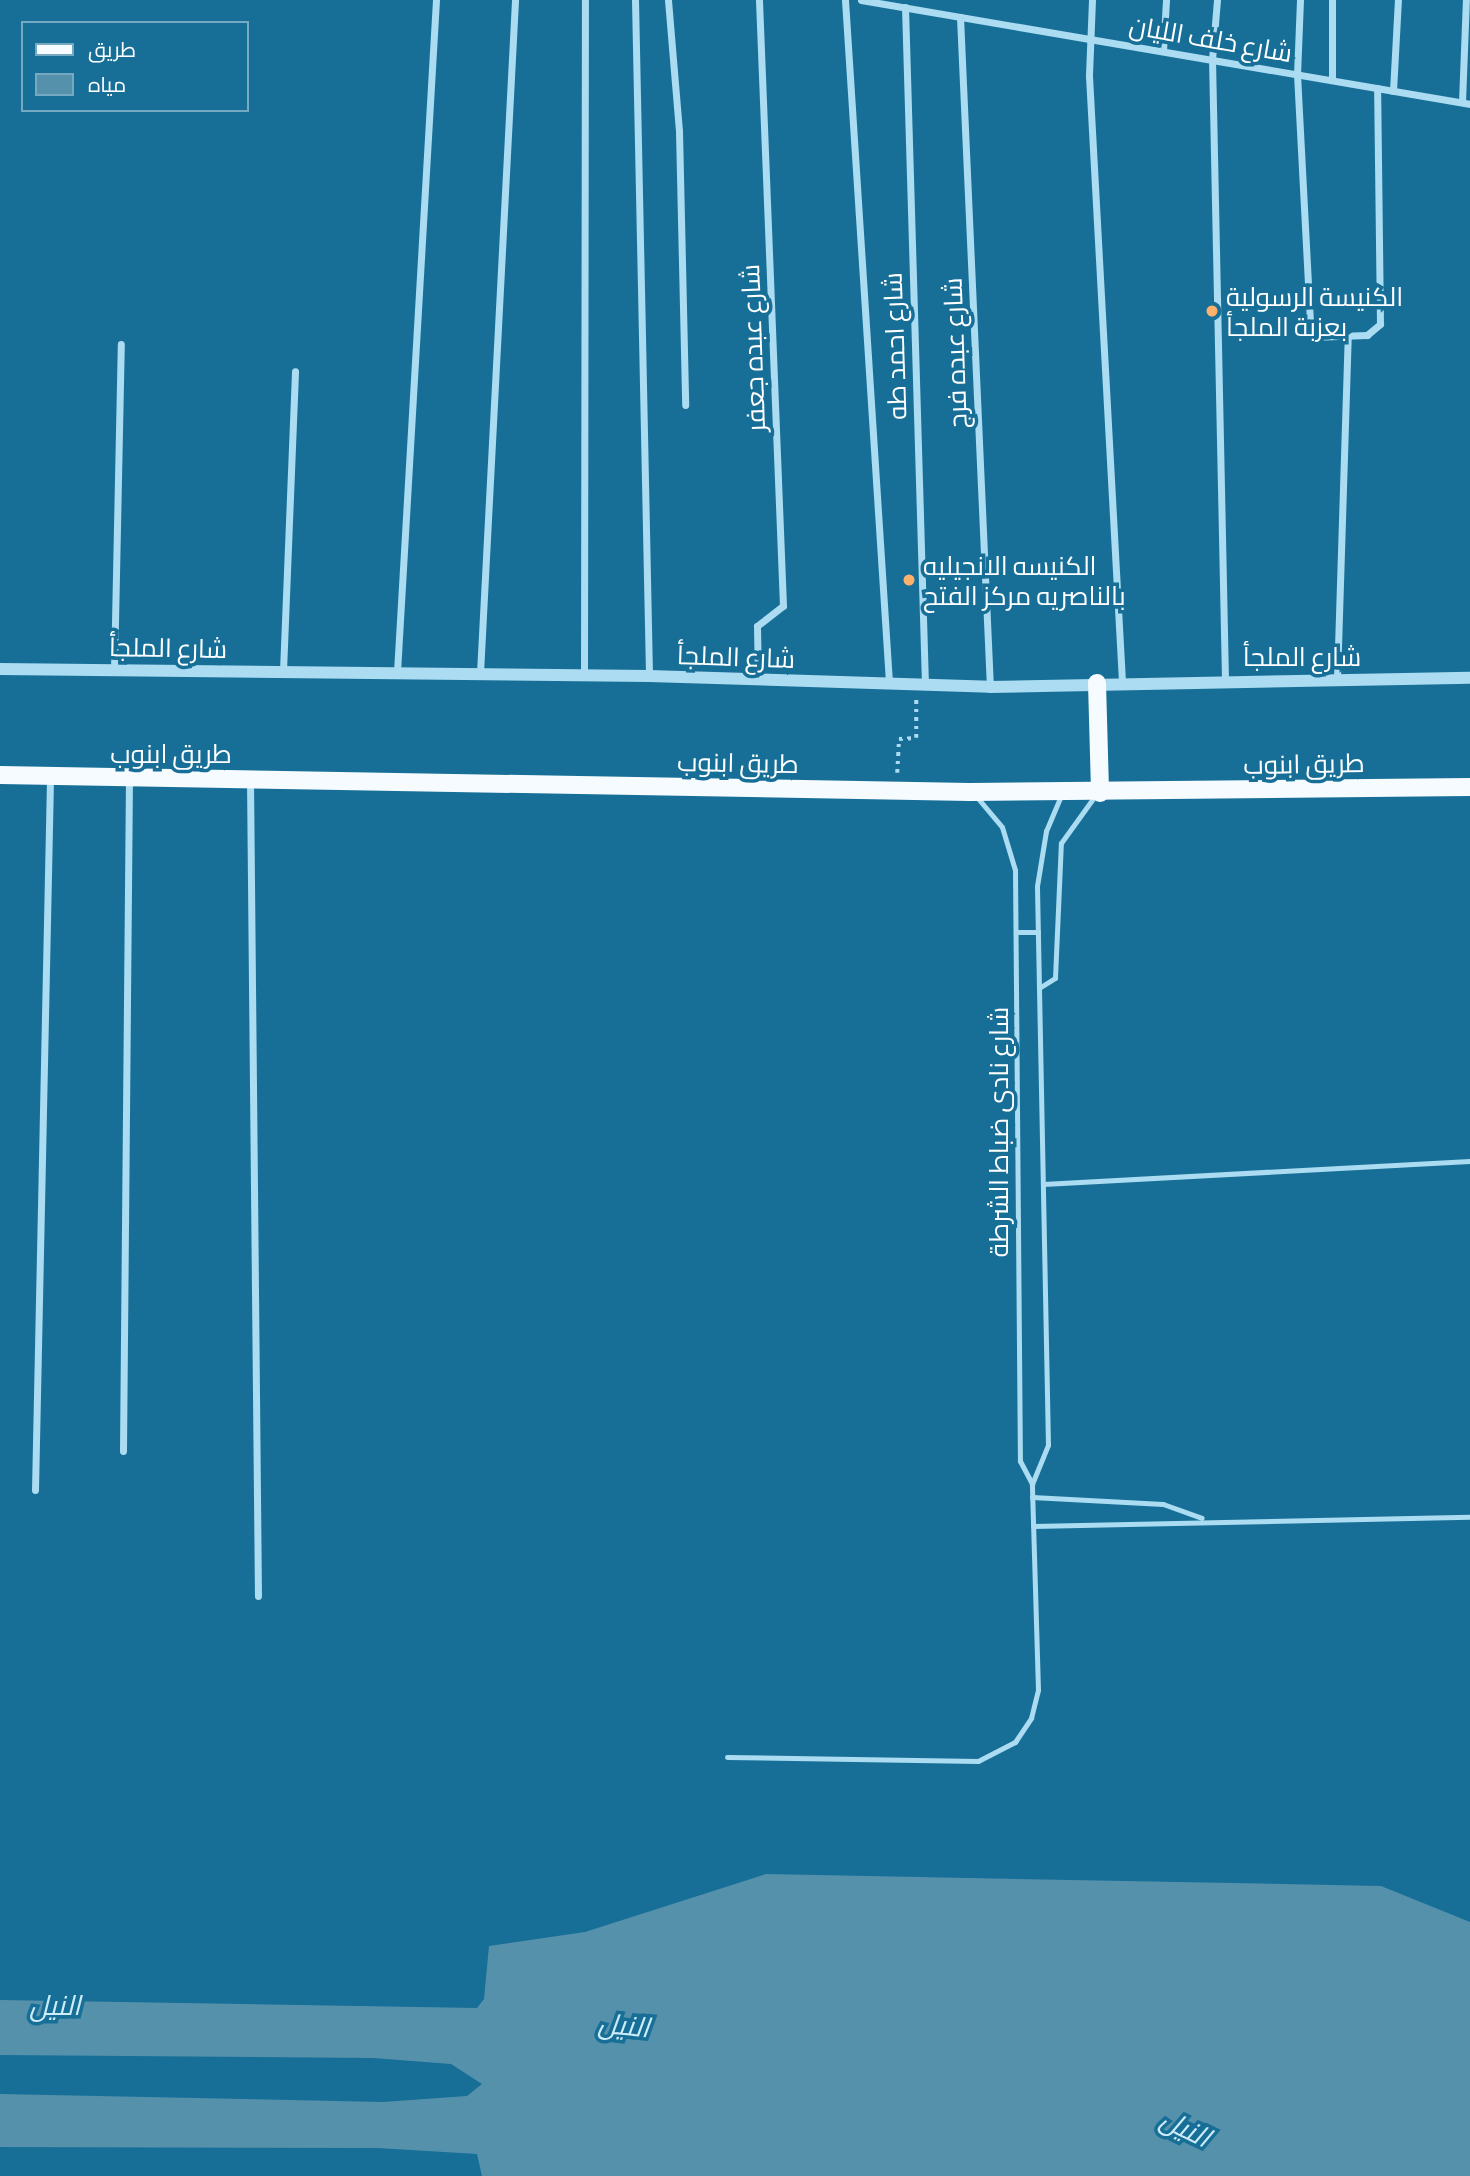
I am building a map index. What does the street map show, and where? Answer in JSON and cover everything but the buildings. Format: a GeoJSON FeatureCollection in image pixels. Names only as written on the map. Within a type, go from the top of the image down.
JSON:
{"type":"FeatureCollection","features":[{"type":"Feature","properties":{"kind":"main road"},"geometry":{"type":"LineString","coordinates":[[1097,691],[1100,793]]}},
{"type":"Feature","properties":{"kind":"main road","name":"طريق ابنوب"},"geometry":{"type":"LineString","coordinates":[[2,775],[129,780],[971,792],[1100,793],[1470,787]]}},
{"type":"Feature","properties":{"kind":"street"},"geometry":{"type":"LineString","coordinates":[[397,672],[436,0]]}},
{"type":"Feature","properties":{"kind":"street"},"geometry":{"type":"LineString","coordinates":[[480,673],[515,0]]}},
{"type":"Feature","properties":{"kind":"street"},"geometry":{"type":"LineString","coordinates":[[584,675],[585,0]]}},
{"type":"Feature","properties":{"kind":"street"},"geometry":{"type":"LineString","coordinates":[[635,0],[649,676]]}},
{"type":"Feature","properties":{"kind":"street"},"geometry":{"type":"LineString","coordinates":[[668,0],[679,131],[685,405]]}},
{"type":"Feature","properties":{"kind":"street","name":"شارع عبده جعفر"},"geometry":{"type":"LineString","coordinates":[[758,679],[757,626],[783,606],[759,0]]}},
{"type":"Feature","properties":{"kind":"street"},"geometry":{"type":"LineString","coordinates":[[845,0],[890,682]]}},
{"type":"Feature","properties":{"kind":"street","name":"شارع خلف الليان"},"geometry":{"type":"LineString","coordinates":[[861,0],[890,2],[905,8],[1466,103]]}},
{"type":"Feature","properties":{"kind":"street"},"geometry":{"type":"LineString","coordinates":[[1092,0],[1090,38],[1122,682]]}},
{"type":"Feature","properties":{"kind":"street"},"geometry":{"type":"LineString","coordinates":[[1163,51],[1166,0]]}},
{"type":"Feature","properties":{"kind":"street"},"geometry":{"type":"LineString","coordinates":[[1217,0],[1212,59],[1225,679]]}},
{"type":"Feature","properties":{"kind":"street"},"geometry":{"type":"LineString","coordinates":[[1300,0],[1297,74],[1306,330],[1311,337],[1367,335],[1380,324],[1377,88]]}},
{"type":"Feature","properties":{"kind":"street"},"geometry":{"type":"LineString","coordinates":[[1332,0],[1332,80]]}},
{"type":"Feature","properties":{"kind":"street"},"geometry":{"type":"LineString","coordinates":[[1393,91],[1398,0]]}},
{"type":"Feature","properties":{"kind":"street"},"geometry":{"type":"LineString","coordinates":[[1466,0],[1466,103]]}},
{"type":"Feature","properties":{"kind":"street","name":"شارع احمد طه"},"geometry":{"type":"LineString","coordinates":[[905,8],[925,683]]}},
{"type":"Feature","properties":{"kind":"street","name":"شارع عبده فرج"},"geometry":{"type":"LineString","coordinates":[[960,17],[990,687]]}},
{"type":"Feature","properties":{"kind":"street"},"geometry":{"type":"LineString","coordinates":[[1337,679],[1348,335]]}},
{"type":"Feature","properties":{"kind":"street"},"geometry":{"type":"LineString","coordinates":[[114,670],[121,344]]}},
{"type":"Feature","properties":{"kind":"street"},"geometry":{"type":"LineString","coordinates":[[283,671],[295,371]]}},
{"type":"Feature","properties":{"kind":"street","name":"شارع الملجأ"},"geometry":{"type":"LineString","coordinates":[[0,669],[649,676],[925,683],[1097,691],[1122,682],[1470,678]]}},
{"type":"Feature","properties":{"kind":"street"},"geometry":{"type":"LineString","coordinates":[[35,1490],[50,777]]}},
{"type":"Feature","properties":{"kind":"street"},"geometry":{"type":"LineString","coordinates":[[123,1451],[129,780]]}},
{"type":"Feature","properties":{"kind":"street"},"geometry":{"type":"LineString","coordinates":[[250,780],[258,1596]]}},
{"type":"Feature","properties":{"kind":"lane","name":"شارع نادى ضباط الشرطة"},"geometry":{"type":"LineString","coordinates":[[971,792],[1008,841],[1016,932],[1020,1461],[1032,1484]]}},
{"type":"Feature","properties":{"kind":"lane","name":"شارع نادى ضباط الشرطة"},"geometry":{"type":"LineString","coordinates":[[727,1757],[978,1761],[1004,1750],[1031,1718],[1038,1690],[1032,1484],[1048,1445],[1038,932],[1041,852],[1063,792]]}},
{"type":"Feature","properties":{"kind":"lane"},"geometry":{"type":"LineString","coordinates":[[1039,988],[1055,978],[1061,843],[1076,815],[1100,793]]}},
{"type":"Feature","properties":{"kind":"lane"},"geometry":{"type":"LineString","coordinates":[[1016,932],[1038,932]]}},
{"type":"Feature","properties":{"kind":"lane"},"geometry":{"type":"LineString","coordinates":[[1043,1184],[1470,1161]]}},
{"type":"Feature","properties":{"kind":"lane"},"geometry":{"type":"LineString","coordinates":[[1032,1497],[1163,1504],[1202,1518]]}},
{"type":"Feature","properties":{"kind":"lane"},"geometry":{"type":"LineString","coordinates":[[1033,1526],[1162,1528],[1202,1518],[1470,1517]]}},
{"type":"Feature","properties":{"kind":"path"},"geometry":{"type":"LineString","coordinates":[[897,791],[899,739],[916,738],[916,700]]}},
{"type":"Feature","properties":{"kind":"water","name":"النيل"},"geometry":{"type":"Polygon","coordinates":[[[766,1874],[1381,1886],[1470,1922],[1470,2176],[482,2176],[477,2154],[378,2148],[0,2147],[0,2094],[383,2102],[467,2096],[482,2084],[451,2064],[373,2058],[0,2055],[0,2000],[477,2008],[484,1999],[489,1946],[585,1932],[766,1874]]]}},
{"type":"Feature","properties":{"kind":"place","name":"الكنيسة الرسولية بعزبة الملجأ"},"geometry":{"type":"Point","coordinates":[1212,311]}},
{"type":"Feature","properties":{"kind":"place","name":"الكنيسه الانجيليه بالناصريه مركز الفتح"},"geometry":{"type":"Point","coordinates":[909,580]}}]}
